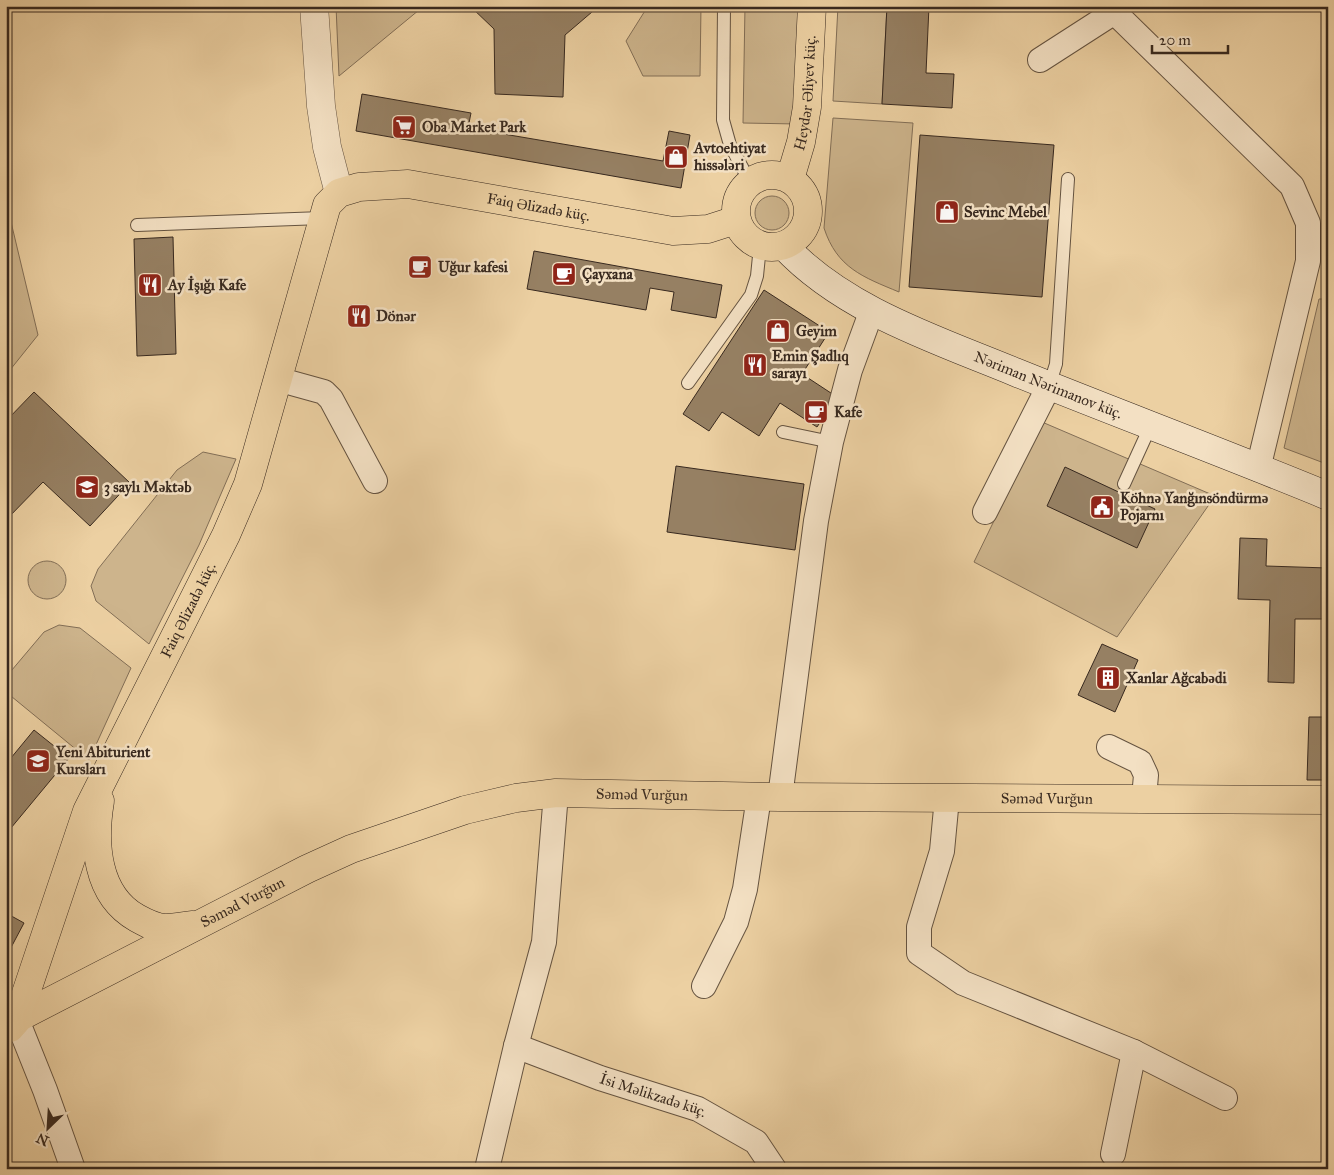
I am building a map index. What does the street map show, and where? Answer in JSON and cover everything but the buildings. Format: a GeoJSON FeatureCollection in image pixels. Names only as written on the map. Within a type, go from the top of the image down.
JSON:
{"type":"FeatureCollection","features":[{"type":"Feature","properties":{"kind":"main road"},"geometry":{"type":"LineString","coordinates":[[314,6],[321,106],[327,147],[339,193]]}},
{"type":"Feature","properties":{"kind":"main road","name":"Heydər Əliyev küç."},"geometry":{"type":"LineString","coordinates":[[790,179],[801,142],[808,107],[812,6]]}},
{"type":"Feature","properties":{"kind":"main road"},"geometry":{"type":"LineString","coordinates":[[766,175],[782,176],[790,179],[800,187],[806,197],[809,209],[808,221],[803,232],[795,240],[772,246],[750,240],[741,231],[736,220],[738,199],[750,182],[766,175]]}},
{"type":"Feature","properties":{"kind":"main road","name":"Faiq Əlizadə küç."},"geometry":{"type":"LineString","coordinates":[[10,1025],[76,840],[104,776],[226,535],[248,484],[322,218],[327,206],[339,193],[359,186],[408,184],[673,231],[708,229],[736,220]]}},
{"type":"Feature","properties":{"kind":"main road","name":"Nəriman Nərimanov küç."},"geometry":{"type":"LineString","coordinates":[[772,246],[802,265],[832,288],[872,310],[947,345],[1150,427],[1258,469],[1327,493]]}},
{"type":"Feature","properties":{"kind":"main road"},"geometry":{"type":"LineString","coordinates":[[104,776],[98,813],[98,850],[101,874],[111,895],[130,914],[147,924],[166,928],[204,923]]}},
{"type":"Feature","properties":{"kind":"main road","name":"Səməd Vurğun"},"geometry":{"type":"LineString","coordinates":[[10,1025],[204,923],[351,850],[465,810],[516,798],[556,793],[769,797],[1328,800]]}},
{"type":"Feature","properties":{"kind":"street"},"geometry":{"type":"LineString","coordinates":[[1040,60],[1111,10],[1292,186],[1308,223],[1308,261],[1258,469]]}},
{"type":"Feature","properties":{"kind":"street"},"geometry":{"type":"LineString","coordinates":[[704,986],[736,922],[769,797],[831,442],[850,370],[872,310]]}},
{"type":"Feature","properties":{"kind":"street"},"geometry":{"type":"LineString","coordinates":[[277,379],[324,392],[331,399],[375,481]]}},
{"type":"Feature","properties":{"kind":"street"},"geometry":{"type":"LineString","coordinates":[[985,512],[1049,386]]}},
{"type":"Feature","properties":{"kind":"street"},"geometry":{"type":"LineString","coordinates":[[1109,747],[1140,762],[1146,775],[1144,798]]}},
{"type":"Feature","properties":{"kind":"street"},"geometry":{"type":"LineString","coordinates":[[488,1169],[516,1046],[544,942],[556,793]]}},
{"type":"Feature","properties":{"kind":"street"},"geometry":{"type":"LineString","coordinates":[[947,798],[942,851],[919,927],[919,953],[963,984],[1134,1052],[1225,1098]]}},
{"type":"Feature","properties":{"kind":"street"},"geometry":{"type":"LineString","coordinates":[[10,1025],[45,1090],[72,1169]]}},
{"type":"Feature","properties":{"kind":"street","name":"İsi Məlikzadə küç."},"geometry":{"type":"LineString","coordinates":[[516,1046],[600,1078],[698,1109],[756,1142],[774,1169]]}},
{"type":"Feature","properties":{"kind":"street"},"geometry":{"type":"LineString","coordinates":[[1112,1154],[1134,1052]]}},
{"type":"Feature","properties":{"kind":"lane"},"geometry":{"type":"LineString","coordinates":[[724,6],[723,120],[730,145],[750,182]]}},
{"type":"Feature","properties":{"kind":"lane"},"geometry":{"type":"LineString","coordinates":[[1049,386],[1056,364],[1068,179]]}},
{"type":"Feature","properties":{"kind":"lane"},"geometry":{"type":"LineString","coordinates":[[137,225],[322,218]]}},
{"type":"Feature","properties":{"kind":"lane"},"geometry":{"type":"LineString","coordinates":[[688,383],[751,295],[757,276],[772,246]]}},
{"type":"Feature","properties":{"kind":"lane"},"geometry":{"type":"LineString","coordinates":[[1124,484],[1150,427]]}},
{"type":"Feature","properties":{"kind":"lane"},"geometry":{"type":"LineString","coordinates":[[783,432],[831,442]]}},
{"type":"Feature","properties":{"kind":"shaded area"},"geometry":{"type":"Polygon","coordinates":[[[336,6],[418,6],[419,10],[339,76],[336,6]]]}},
{"type":"Feature","properties":{"kind":"shaded area"},"geometry":{"type":"Polygon","coordinates":[[[648,6],[701,6],[700,76],[643,76],[626,41],[648,6]]]}},
{"type":"Feature","properties":{"kind":"shaded area"},"geometry":{"type":"Polygon","coordinates":[[[745,6],[799,6],[797,124],[743,123],[745,6]]]}},
{"type":"Feature","properties":{"kind":"shaded area"},"geometry":{"type":"Polygon","coordinates":[[[838,6],[887,6],[882,104],[833,101],[838,6]]]}},
{"type":"Feature","properties":{"kind":"shaded area"},"geometry":{"type":"Polygon","coordinates":[[[833,118],[913,123],[899,292],[863,276],[853,269],[836,253],[829,242],[824,228],[833,118]]]}},
{"type":"Feature","properties":{"kind":"shaded area"},"geometry":{"type":"Polygon","coordinates":[[[772,196],[779,197],[784,201],[788,206],[788,220],[784,225],[779,229],[772,230],[765,229],[760,225],[756,220],[755,213],[756,206],[760,201],[765,197],[772,196]]]}},
{"type":"Feature","properties":{"kind":"shaded area"},"geometry":{"type":"Polygon","coordinates":[[[6,201],[38,335],[6,375],[6,201]]]}},
{"type":"Feature","properties":{"kind":"shaded area"},"geometry":{"type":"Polygon","coordinates":[[[1319,299],[1328,299],[1328,455],[1324,463],[1284,448],[1319,299]]]}},
{"type":"Feature","properties":{"kind":"shaded area"},"geometry":{"type":"Polygon","coordinates":[[[1042,422],[1215,496],[1117,637],[974,562],[1042,422]]]}},
{"type":"Feature","properties":{"kind":"shaded area"},"geometry":{"type":"Polygon","coordinates":[[[203,452],[236,459],[199,545],[149,644],[96,601],[91,586],[98,569],[177,470],[203,452]]]}},
{"type":"Feature","properties":{"kind":"shaded area"},"geometry":{"type":"Polygon","coordinates":[[[47,561],[60,567],[66,580],[60,593],[47,599],[34,593],[28,580],[34,567],[47,561]]]}},
{"type":"Feature","properties":{"kind":"shaded area"},"geometry":{"type":"Polygon","coordinates":[[[59,625],[80,628],[131,668],[89,760],[6,692],[6,677],[44,632],[59,625]]]}},
{"type":"Feature","properties":{"kind":"place","name":"Oba Market Park"},"geometry":{"type":"Point","coordinates":[404,127]}},
{"type":"Feature","properties":{"kind":"place","name":"Avtoehtiyat hissələri"},"geometry":{"type":"Point","coordinates":[676,157]}},
{"type":"Feature","properties":{"kind":"place","name":"Sevinc Mebel"},"geometry":{"type":"Point","coordinates":[947,212]}},
{"type":"Feature","properties":{"kind":"place","name":"Uğur kafesi"},"geometry":{"type":"Point","coordinates":[420,267]}},
{"type":"Feature","properties":{"kind":"place","name":"Çayxana"},"geometry":{"type":"Point","coordinates":[564,274]}},
{"type":"Feature","properties":{"kind":"place","name":"Ay İşığı Kafe"},"geometry":{"type":"Point","coordinates":[150,285]}},
{"type":"Feature","properties":{"kind":"place","name":"Dönər"},"geometry":{"type":"Point","coordinates":[359,316]}},
{"type":"Feature","properties":{"kind":"place","name":"Geyim"},"geometry":{"type":"Point","coordinates":[778,331]}},
{"type":"Feature","properties":{"kind":"place","name":"Emin Şadlıq sarayı"},"geometry":{"type":"Point","coordinates":[755,365]}},
{"type":"Feature","properties":{"kind":"place","name":"Kafe"},"geometry":{"type":"Point","coordinates":[816,412]}},
{"type":"Feature","properties":{"kind":"place","name":"3 saylı Məktəb"},"geometry":{"type":"Point","coordinates":[87,487]}},
{"type":"Feature","properties":{"kind":"place","name":"Köhnə Yanğınsöndürmə Pojarnı"},"geometry":{"type":"Point","coordinates":[1102,507]}},
{"type":"Feature","properties":{"kind":"place","name":"Xanlar Ağcabədi"},"geometry":{"type":"Point","coordinates":[1108,678]}},
{"type":"Feature","properties":{"kind":"place","name":"Yeni Abiturient Kursları"},"geometry":{"type":"Point","coordinates":[38,761]}}]}
